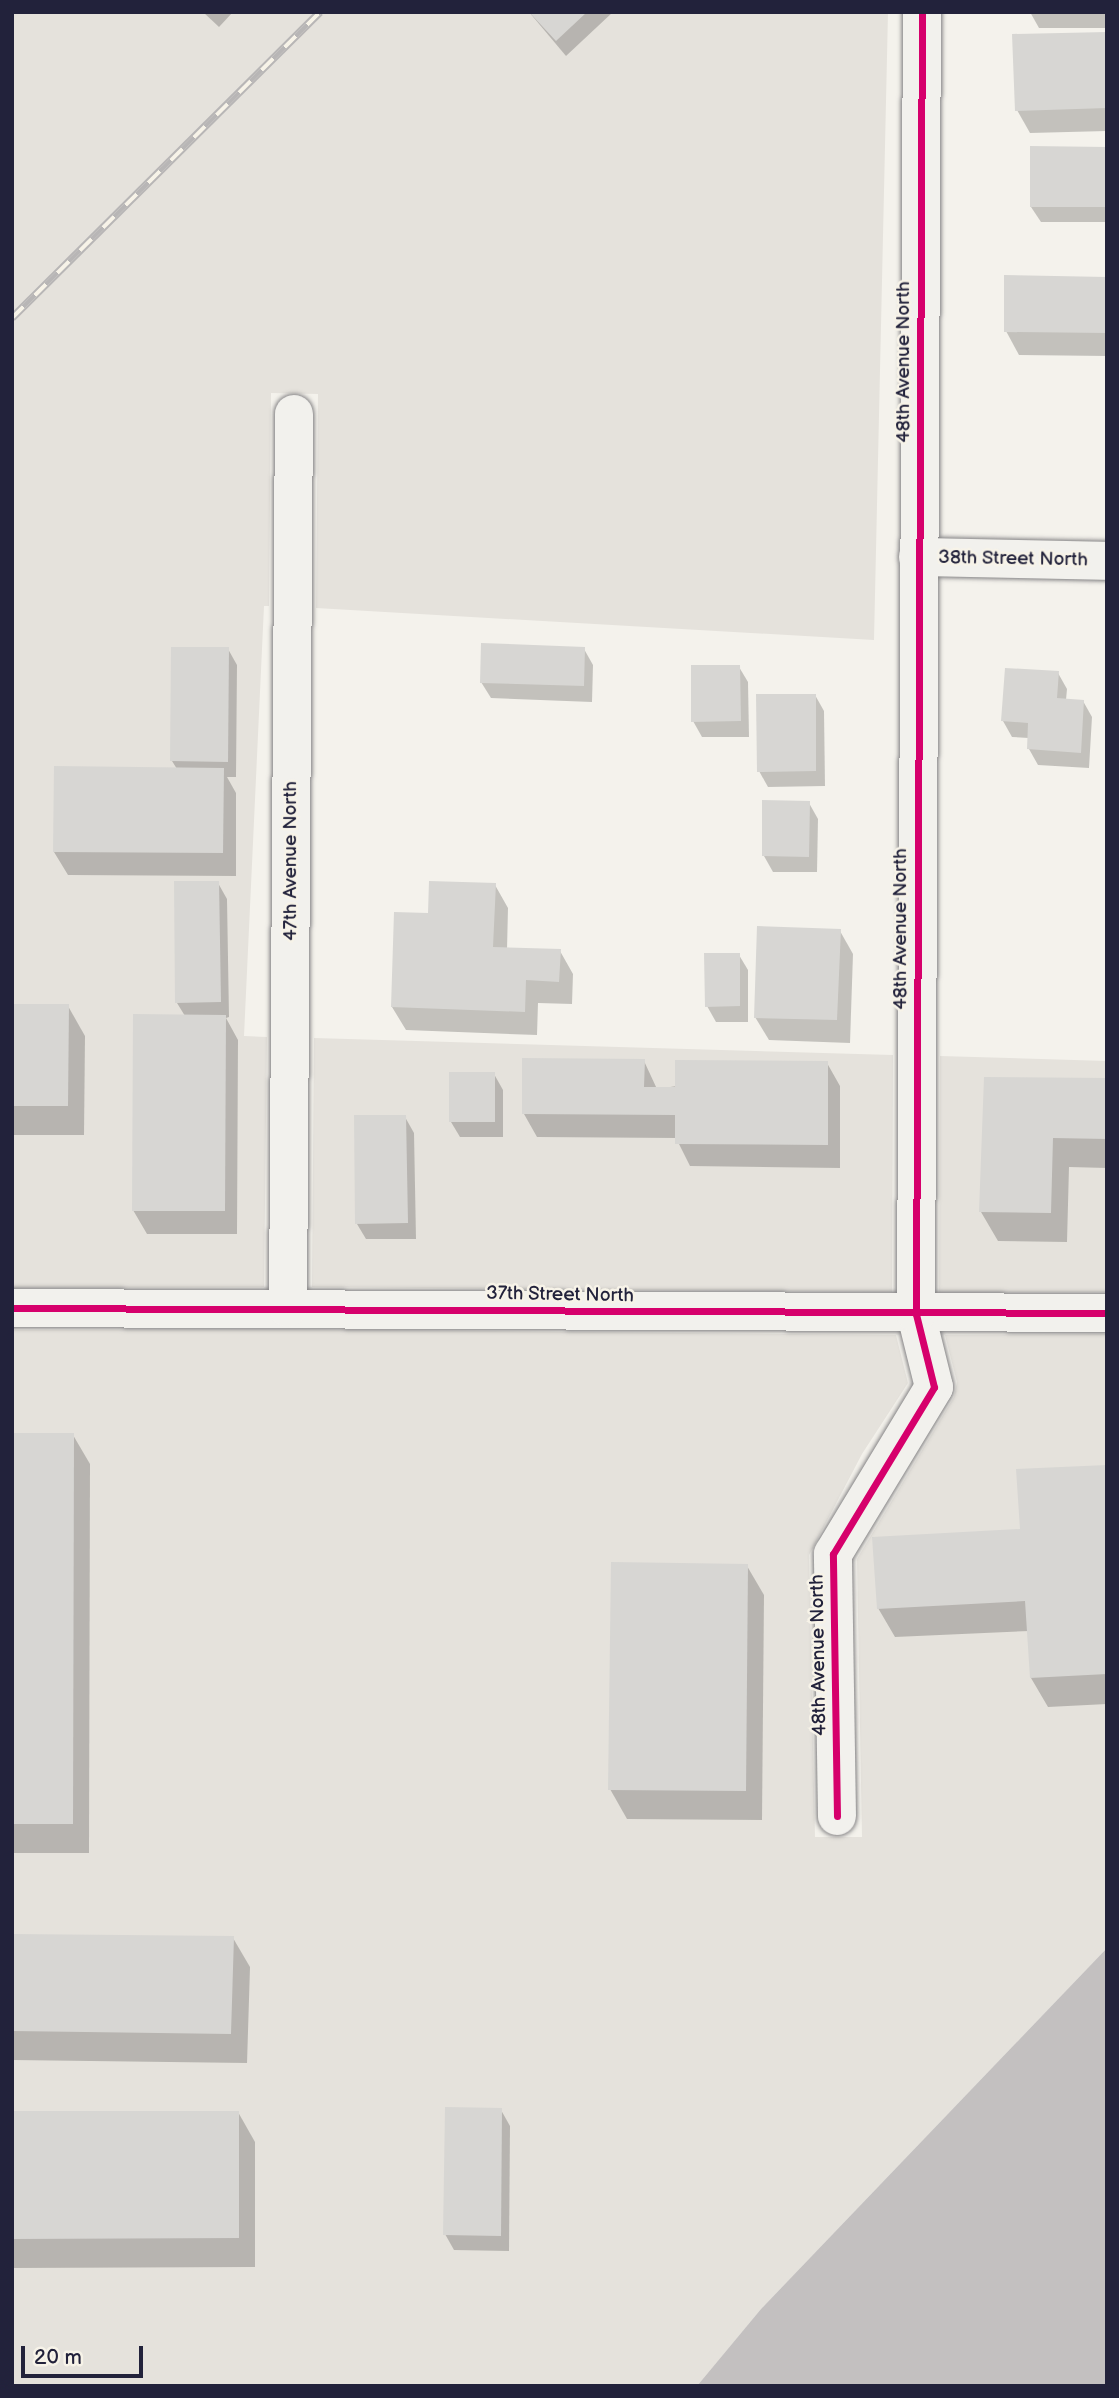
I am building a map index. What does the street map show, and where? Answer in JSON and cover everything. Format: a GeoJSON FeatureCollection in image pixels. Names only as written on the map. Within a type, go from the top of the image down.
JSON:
{"type":"FeatureCollection","features":[{"type":"Feature","properties":{"kind":"street","name":"48th Avenue North"},"geometry":{"type":"LineString","coordinates":[[837,1816],[833,1554],[934,1387],[916,1314],[922,12]]}},
{"type":"Feature","properties":{"kind":"street","name":"47th Avenue North"},"geometry":{"type":"LineString","coordinates":[[288,1308],[294,414]]}},
{"type":"Feature","properties":{"kind":"street","name":"38th Street North"},"geometry":{"type":"LineString","coordinates":[[918,558],[1107,561]]}},
{"type":"Feature","properties":{"kind":"street","name":"37th Street North"},"geometry":{"type":"LineString","coordinates":[[12,1308],[1107,1313]]}},
{"type":"Feature","properties":{"kind":"shaded area"},"geometry":{"type":"Polygon","coordinates":[[[12,12],[888,12],[874,640],[316,608],[318,394],[271,393],[269,606],[264,606],[244,1036],[267,1037],[264,1287],[12,1288],[12,12]]]}},
{"type":"Feature","properties":{"kind":"shaded area"},"geometry":{"type":"Polygon","coordinates":[[[314,1038],[893,1055],[892,1292],[312,1287],[314,1038]]]}},
{"type":"Feature","properties":{"kind":"shaded area"},"geometry":{"type":"Polygon","coordinates":[[[940,1056],[1107,1061],[1107,1292],[939,1293],[940,1056]]]}},
{"type":"Feature","properties":{"kind":"shaded area"},"geometry":{"type":"Polygon","coordinates":[[[288,1329],[896,1335],[908,1383],[862,1454],[809,1555],[815,1837],[862,1837],[857,1559],[954,1397],[957,1382],[945,1335],[1107,1334],[1107,1948],[761,2309],[697,2386],[12,2386],[12,1330],[288,1329]]]}},
{"type":"Feature","properties":{"kind":"shaded area"},"geometry":{"type":"Polygon","coordinates":[[[1107,1948],[1107,2386],[697,2386],[761,2309],[1107,1948]]]}},
{"type":"Feature","properties":{"kind":"building"},"geometry":{"type":"Polygon","coordinates":[[[529,12],[587,12],[556,41],[529,12]]]}},
{"type":"Feature","properties":{"kind":"building"},"geometry":{"type":"Polygon","coordinates":[[[1107,32],[1107,108],[1015,111],[1012,34],[1107,32]]]}},
{"type":"Feature","properties":{"kind":"building"},"geometry":{"type":"Polygon","coordinates":[[[1030,146],[1107,147],[1107,207],[1030,207],[1030,146]]]}},
{"type":"Feature","properties":{"kind":"building"},"geometry":{"type":"Polygon","coordinates":[[[1004,275],[1107,277],[1107,333],[1004,332],[1004,275]]]}},
{"type":"Feature","properties":{"kind":"building"},"geometry":{"type":"Polygon","coordinates":[[[481,643],[585,647],[584,686],[480,683],[481,643]]]}},
{"type":"Feature","properties":{"kind":"building"},"geometry":{"type":"Polygon","coordinates":[[[171,647],[229,647],[228,762],[170,761],[171,647]]]}},
{"type":"Feature","properties":{"kind":"building"},"geometry":{"type":"Polygon","coordinates":[[[691,665],[740,665],[741,721],[691,722],[691,665]]]}},
{"type":"Feature","properties":{"kind":"building"},"geometry":{"type":"Polygon","coordinates":[[[1005,668],[1059,671],[1057,698],[1084,700],[1081,753],[1027,749],[1028,723],[1001,721],[1005,668]]]}},
{"type":"Feature","properties":{"kind":"building"},"geometry":{"type":"Polygon","coordinates":[[[756,694],[816,694],[816,771],[757,772],[756,694]]]}},
{"type":"Feature","properties":{"kind":"building"},"geometry":{"type":"Polygon","coordinates":[[[54,766],[224,768],[223,853],[53,852],[54,766]]]}},
{"type":"Feature","properties":{"kind":"building"},"geometry":{"type":"Polygon","coordinates":[[[762,800],[810,801],[809,857],[762,856],[762,800]]]}},
{"type":"Feature","properties":{"kind":"building"},"geometry":{"type":"Polygon","coordinates":[[[174,881],[219,881],[221,1002],[175,1003],[174,881]]]}},
{"type":"Feature","properties":{"kind":"building"},"geometry":{"type":"Polygon","coordinates":[[[429,881],[496,883],[493,947],[561,949],[559,982],[526,980],[525,1012],[391,1007],[394,912],[428,913],[429,881]]]}},
{"type":"Feature","properties":{"kind":"building"},"geometry":{"type":"Polygon","coordinates":[[[757,926],[841,929],[837,1020],[754,1018],[757,926]]]}},
{"type":"Feature","properties":{"kind":"building"},"geometry":{"type":"Polygon","coordinates":[[[704,953],[740,953],[740,1006],[705,1007],[704,953]]]}},
{"type":"Feature","properties":{"kind":"building"},"geometry":{"type":"Polygon","coordinates":[[[12,1004],[69,1004],[68,1106],[12,1106],[12,1004]]]}},
{"type":"Feature","properties":{"kind":"building"},"geometry":{"type":"Polygon","coordinates":[[[133,1014],[226,1015],[225,1211],[132,1211],[133,1014]]]}},
{"type":"Feature","properties":{"kind":"building"},"geometry":{"type":"Polygon","coordinates":[[[522,1058],[645,1059],[644,1087],[675,1087],[675,1060],[828,1061],[828,1145],[675,1144],[675,1115],[522,1114],[522,1058]]]}},
{"type":"Feature","properties":{"kind":"building"},"geometry":{"type":"Polygon","coordinates":[[[449,1072],[495,1072],[495,1122],[449,1122],[449,1072]]]}},
{"type":"Feature","properties":{"kind":"building"},"geometry":{"type":"Polygon","coordinates":[[[984,1077],[1107,1078],[1107,1139],[1053,1138],[1051,1213],[979,1212],[984,1077]]]}},
{"type":"Feature","properties":{"kind":"building"},"geometry":{"type":"Polygon","coordinates":[[[354,1115],[406,1115],[408,1223],[355,1224],[354,1115]]]}},
{"type":"Feature","properties":{"kind":"building"},"geometry":{"type":"Polygon","coordinates":[[[12,1433],[74,1433],[73,1824],[12,1824],[12,1433]]]}},
{"type":"Feature","properties":{"kind":"building"},"geometry":{"type":"Polygon","coordinates":[[[1107,1465],[1107,1674],[1030,1678],[1025,1601],[877,1609],[872,1537],[1020,1529],[1016,1469],[1107,1465]]]}},
{"type":"Feature","properties":{"kind":"building"},"geometry":{"type":"Polygon","coordinates":[[[611,1562],[748,1564],[746,1791],[608,1790],[611,1562]]]}},
{"type":"Feature","properties":{"kind":"building"},"geometry":{"type":"Polygon","coordinates":[[[12,1934],[234,1936],[231,2034],[12,2031],[12,1934]]]}},
{"type":"Feature","properties":{"kind":"building"},"geometry":{"type":"Polygon","coordinates":[[[445,2107],[502,2108],[501,2236],[443,2235],[445,2107]]]}},
{"type":"Feature","properties":{"kind":"building"},"geometry":{"type":"Polygon","coordinates":[[[12,2111],[239,2111],[239,2238],[12,2239],[12,2111]]]}},
{"type":"Feature","properties":{"kind":"railway"},"geometry":{"type":"LineString","coordinates":[[12,318],[320,12]]}},
{"type":"Feature","properties":{"kind":"cycle path"},"geometry":{"type":"LineString","coordinates":[[837,1816],[833,1554],[934,1387],[916,1314],[922,12]]}},
{"type":"Feature","properties":{"kind":"cycle path"},"geometry":{"type":"LineString","coordinates":[[12,1308],[1107,1313]]}}]}
